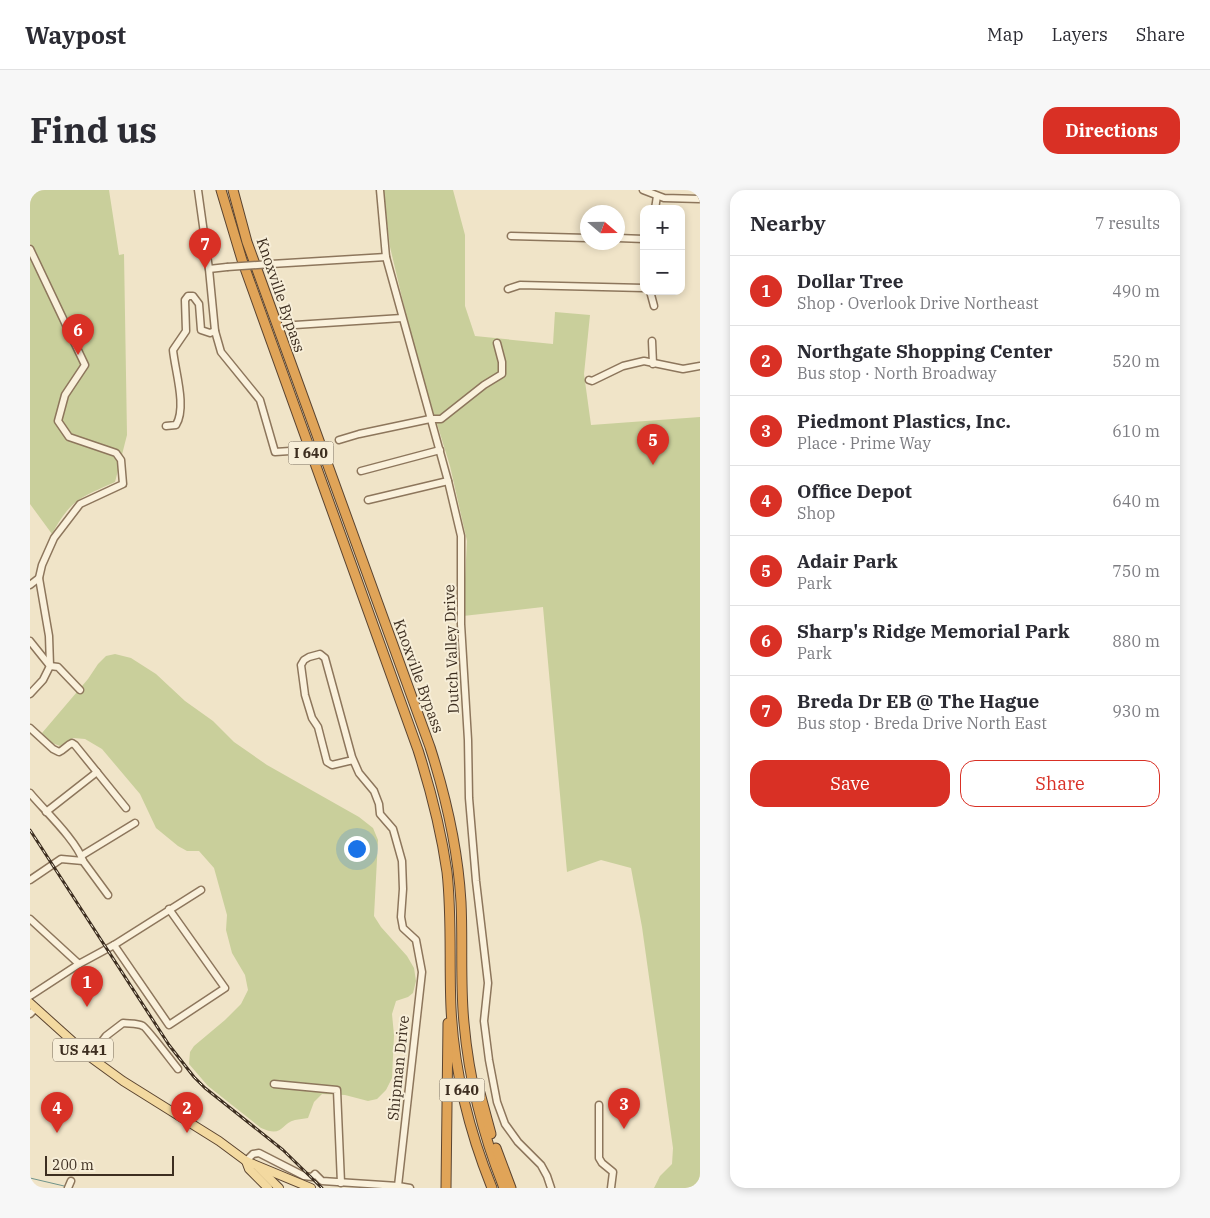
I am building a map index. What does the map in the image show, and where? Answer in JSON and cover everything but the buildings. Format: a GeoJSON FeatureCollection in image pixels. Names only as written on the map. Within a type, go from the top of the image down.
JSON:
{"type":"FeatureCollection","features":[{"type":"Feature","properties":{"kind":"highway","name":"Knoxville Bypass"},"geometry":{"type":"LineString","coordinates":[[222,190],[242,260],[418,750],[434,802],[448,883],[450,988],[454,1046],[464,1100],[478,1150],[492,1188]]}},
{"type":"Feature","properties":{"kind":"highway","name":"Knoxville Bypass"},"geometry":{"type":"LineString","coordinates":[[233,190],[247,242],[430,747],[440,782],[450,800],[461,858],[466,925],[468,1014],[474,1064],[493,1140],[508,1187]]}},
{"type":"Feature","properties":{"kind":"highway"},"geometry":{"type":"LineString","coordinates":[[446,1188],[446,1038],[450,988]]}},
{"type":"Feature","properties":{"kind":"main road","name":"US 441"},"geometry":{"type":"LineString","coordinates":[[32,1009],[90,1057],[123,1081],[219,1141],[246,1161],[256,1164],[279,1188]]}},
{"type":"Feature","properties":{"kind":"main road","name":"US 441"},"geometry":{"type":"LineString","coordinates":[[246,1161],[249,1169],[267,1187]]}},
{"type":"Feature","properties":{"kind":"main road"},"geometry":{"type":"LineString","coordinates":[[256,1164],[311,1188]]}},
{"type":"Feature","properties":{"kind":"street"},"geometry":{"type":"LineString","coordinates":[[198,190],[209,268],[215,331],[221,352],[260,400],[275,452],[290,451]]}},
{"type":"Feature","properties":{"kind":"street","name":"Dutch Valley Drive"},"geometry":{"type":"LineString","coordinates":[[380,190],[386,257],[440,450],[461,536],[460,624],[468,740],[469,798],[476,881],[488,982],[484,1022],[489,1060],[497,1102],[505,1124],[518,1142],[541,1165],[551,1188]]}},
{"type":"Feature","properties":{"kind":"street"},"geometry":{"type":"LineString","coordinates":[[643,190],[664,198],[700,200]]}},
{"type":"Feature","properties":{"kind":"street"},"geometry":{"type":"LineString","coordinates":[[656,205],[657,196]]}},
{"type":"Feature","properties":{"kind":"street"},"geometry":{"type":"LineString","coordinates":[[511,236],[580,238]]}},
{"type":"Feature","properties":{"kind":"street"},"geometry":{"type":"LineString","coordinates":[[625,238],[640,239]]}},
{"type":"Feature","properties":{"kind":"street"},"geometry":{"type":"LineString","coordinates":[[30,249],[85,366],[65,395],[58,421],[69,436],[116,453],[121,460],[123,484],[80,504],[54,538],[42,565],[39,578],[49,636],[50,666],[43,680],[30,694]]}},
{"type":"Feature","properties":{"kind":"street"},"geometry":{"type":"LineString","coordinates":[[209,268],[386,257]]}},
{"type":"Feature","properties":{"kind":"street"},"geometry":{"type":"LineString","coordinates":[[508,289],[520,285],[640,288]]}},
{"type":"Feature","properties":{"kind":"street"},"geometry":{"type":"LineString","coordinates":[[651,295],[654,306]]}},
{"type":"Feature","properties":{"kind":"street"},"geometry":{"type":"LineString","coordinates":[[166,426],[176,425],[180,419],[181,408],[173,350],[186,331],[185,300],[188,296],[193,296],[199,304],[201,330],[210,333],[215,331]]}},
{"type":"Feature","properties":{"kind":"street"},"geometry":{"type":"LineString","coordinates":[[295,325],[402,318]]}},
{"type":"Feature","properties":{"kind":"street"},"geometry":{"type":"LineString","coordinates":[[652,341],[653,364]]}},
{"type":"Feature","properties":{"kind":"street"},"geometry":{"type":"LineString","coordinates":[[339,440],[430,419],[440,419],[484,385],[502,374],[502,362],[496,343]]}},
{"type":"Feature","properties":{"kind":"street"},"geometry":{"type":"LineString","coordinates":[[589,380],[592,381],[623,366],[644,361],[684,369],[700,366]]}},
{"type":"Feature","properties":{"kind":"street"},"geometry":{"type":"LineString","coordinates":[[361,471],[440,450]]}},
{"type":"Feature","properties":{"kind":"street"},"geometry":{"type":"LineString","coordinates":[[368,500],[448,481]]}},
{"type":"Feature","properties":{"kind":"street"},"geometry":{"type":"LineString","coordinates":[[30,585],[39,578]]}},
{"type":"Feature","properties":{"kind":"street"},"geometry":{"type":"LineString","coordinates":[[30,641],[50,666],[58,667],[80,690]]}},
{"type":"Feature","properties":{"kind":"street"},"geometry":{"type":"LineString","coordinates":[[320,654],[325,658],[353,760],[332,765],[327,762],[318,727],[312,718],[304,695],[301,665],[309,657],[320,654]]}},
{"type":"Feature","properties":{"kind":"street"},"geometry":{"type":"LineString","coordinates":[[30,728],[53,749],[59,752],[72,743],[75,745],[126,808]]}},
{"type":"Feature","properties":{"kind":"street","name":"Shipman Drive"},"geometry":{"type":"LineString","coordinates":[[353,760],[359,773],[374,791],[379,804],[380,814],[393,829],[402,861],[401,917],[403,928],[416,940],[422,972],[398,1186]]}},
{"type":"Feature","properties":{"kind":"street"},"geometry":{"type":"LineString","coordinates":[[46,812],[97,772]]}},
{"type":"Feature","properties":{"kind":"street"},"geometry":{"type":"LineString","coordinates":[[30,793],[69,838],[108,895]]}},
{"type":"Feature","properties":{"kind":"street"},"geometry":{"type":"LineString","coordinates":[[30,880],[61,860],[82,859],[135,823]]}},
{"type":"Feature","properties":{"kind":"street"},"geometry":{"type":"LineString","coordinates":[[30,996],[200,890]]}},
{"type":"Feature","properties":{"kind":"street"},"geometry":{"type":"LineString","coordinates":[[114,945],[169,1025],[225,988],[169,909]]}},
{"type":"Feature","properties":{"kind":"street"},"geometry":{"type":"LineString","coordinates":[[30,919],[79,964]]}},
{"type":"Feature","properties":{"kind":"street"},"geometry":{"type":"LineString","coordinates":[[90,1057],[106,1036],[123,1023],[136,1024],[145,1027],[158,1047],[178,1069]]}},
{"type":"Feature","properties":{"kind":"street"},"geometry":{"type":"LineString","coordinates":[[274,1084],[337,1090],[341,1183]]}},
{"type":"Feature","properties":{"kind":"street"},"geometry":{"type":"LineString","coordinates":[[598,1105],[600,1158],[602,1163],[613,1172],[611,1188]]}},
{"type":"Feature","properties":{"kind":"street"},"geometry":{"type":"LineString","coordinates":[[246,1161],[253,1154],[259,1154],[304,1176],[312,1177],[315,1174],[322,1181],[410,1188]]}},
{"type":"Feature","properties":{"kind":"green space"},"geometry":{"type":"Polygon","coordinates":[[[30,190],[109,190],[119,255],[124,254],[127,435],[115,482],[85,496],[71,506],[52,534],[30,504],[30,248],[41,267],[30,243],[30,190]]]}},
{"type":"Feature","properties":{"kind":"green space"},"geometry":{"type":"Polygon","coordinates":[[[383,190],[453,190],[465,235],[465,306],[475,336],[553,344],[555,312],[590,315],[584,374],[591,425],[700,417],[700,1188],[654,1188],[660,1176],[672,1164],[673,1148],[642,927],[631,868],[601,860],[567,872],[543,607],[463,616],[467,541],[450,466],[415,352],[390,247],[383,190]]]}},
{"type":"Feature","properties":{"kind":"green space"},"geometry":{"type":"Polygon","coordinates":[[[115,654],[131,658],[156,674],[185,701],[213,721],[234,742],[267,765],[359,817],[373,828],[378,840],[374,916],[381,927],[407,956],[414,968],[416,981],[413,993],[396,1001],[392,1014],[394,1035],[392,1078],[386,1090],[377,1099],[368,1101],[345,1095],[322,1094],[314,1102],[308,1118],[290,1122],[273,1132],[261,1128],[208,1086],[189,1064],[190,1052],[194,1046],[241,1004],[248,990],[245,975],[232,953],[226,930],[227,915],[214,868],[199,851],[187,851],[156,828],[140,794],[102,749],[85,739],[73,738],[60,746],[52,743],[42,733],[88,679],[98,664],[106,656],[115,654]]]}},
{"type":"Feature","properties":{"kind":"waterway"},"geometry":{"type":"LineString","coordinates":[[30,1178],[64,1186]]}},
{"type":"Feature","properties":{"kind":"railway"},"geometry":{"type":"LineString","coordinates":[[30,830],[169,1045],[194,1077],[205,1088],[283,1150],[322,1188]]}},
{"type":"Feature","properties":{"kind":"place","name":"Breda Dr EB @ The Hague"},"geometry":{"type":"Point","coordinates":[205,269]}},
{"type":"Feature","properties":{"kind":"place","name":"Sharp's Ridge Memorial Park"},"geometry":{"type":"Point","coordinates":[78,355]}},
{"type":"Feature","properties":{"kind":"place","name":"Adair Park"},"geometry":{"type":"Point","coordinates":[653,465]}},
{"type":"Feature","properties":{"kind":"place","name":"Dollar Tree"},"geometry":{"type":"Point","coordinates":[87,1007]}},
{"type":"Feature","properties":{"kind":"place","name":"Piedmont Plastics, Inc."},"geometry":{"type":"Point","coordinates":[624,1129]}},
{"type":"Feature","properties":{"kind":"place","name":"Office Depot"},"geometry":{"type":"Point","coordinates":[57,1133]}},
{"type":"Feature","properties":{"kind":"place","name":"Northgate Shopping Center"},"geometry":{"type":"Point","coordinates":[187,1133]}}]}
